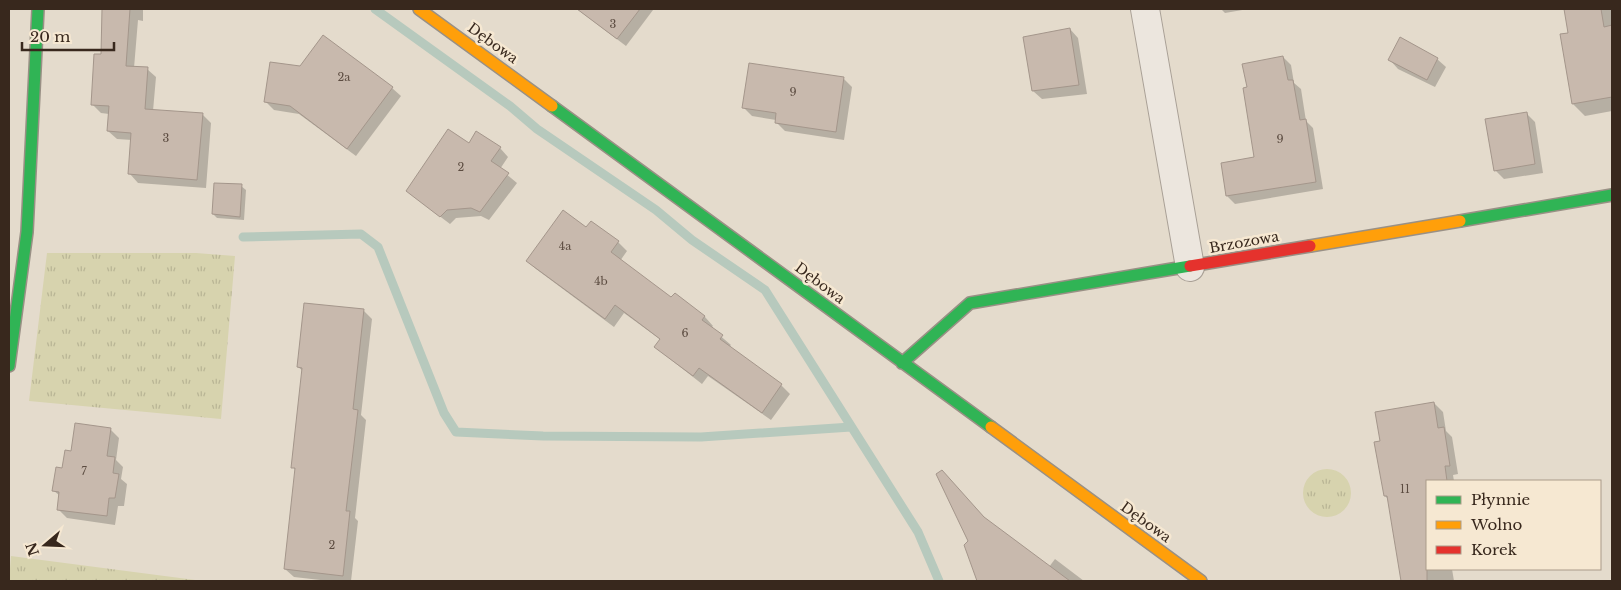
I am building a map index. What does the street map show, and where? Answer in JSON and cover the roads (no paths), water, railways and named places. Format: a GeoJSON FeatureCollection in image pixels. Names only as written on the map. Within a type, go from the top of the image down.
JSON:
{"type":"FeatureCollection","features":[{"type":"Feature","properties":{"kind":"street"},"geometry":{"type":"LineString","coordinates":[[9,366],[27,232],[38,9]]}},
{"type":"Feature","properties":{"kind":"street","name":"Dębowa"},"geometry":{"type":"LineString","coordinates":[[420,9],[1202,581]]}},
{"type":"Feature","properties":{"kind":"street"},"geometry":{"type":"LineString","coordinates":[[1145,9],[1190,267]]}},
{"type":"Feature","properties":{"kind":"street","name":"Brzozowa"},"geometry":{"type":"LineString","coordinates":[[902,363],[970,303],[1612,194]]}},
{"type":"Feature","properties":{"kind":"waterway"},"geometry":{"type":"LineString","coordinates":[[375,9],[510,106],[537,129],[656,210],[692,240],[765,290],[918,532],[939,581]]}},
{"type":"Feature","properties":{"kind":"waterway"},"geometry":{"type":"LineString","coordinates":[[243,237],[361,234],[378,247],[444,413],[456,432],[543,436],[701,437],[851,427]]}}]}
